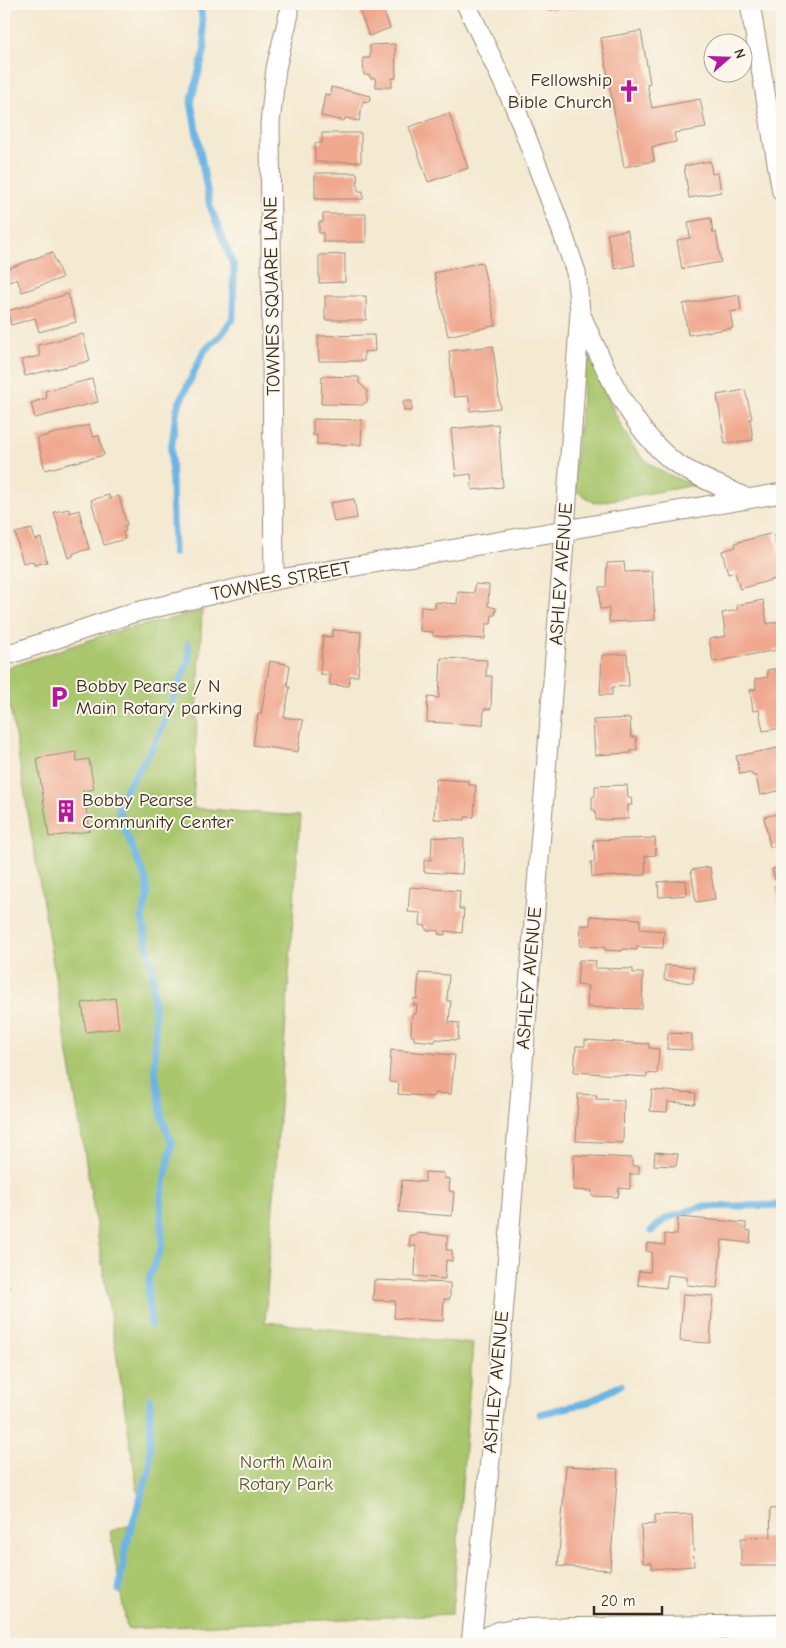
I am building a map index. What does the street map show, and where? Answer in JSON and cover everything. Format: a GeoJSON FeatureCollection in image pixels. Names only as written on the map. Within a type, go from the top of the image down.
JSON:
{"type":"FeatureCollection","features":[{"type":"Feature","properties":{"kind":"street","name":"ASHLEY AVENUE"},"geometry":{"type":"LineString","coordinates":[[466,4],[515,107],[559,223],[576,272],[580,311],[565,529],[497,1392],[472,1644]]}},
{"type":"Feature","properties":{"kind":"street"},"geometry":{"type":"LineString","coordinates":[[750,4],[782,192]]}},
{"type":"Feature","properties":{"kind":"street","name":"TOWNES SQUARE LANE"},"geometry":{"type":"LineString","coordinates":[[274,580],[270,124],[276,68],[289,14]]}},
{"type":"Feature","properties":{"kind":"street","name":"ASHLEY AVENUE"},"geometry":{"type":"LineString","coordinates":[[580,311],[601,359],[648,437],[676,463],[746,498]]}},
{"type":"Feature","properties":{"kind":"street","name":"TOWNES STREET"},"geometry":{"type":"LineString","coordinates":[[4,656],[132,613],[274,580],[782,492]]}},
{"type":"Feature","properties":{"kind":"street"},"geometry":{"type":"LineString","coordinates":[[472,1644],[499,1634],[514,1631],[724,1636],[782,1627]]}},
{"type":"Feature","properties":{"kind":"green space"},"geometry":{"type":"Polygon","coordinates":[[[587,350],[627,437],[644,459],[655,468],[695,485],[595,503],[576,491],[574,475],[587,350]]]}},
{"type":"Feature","properties":{"kind":"green space","name":"North Main Rotary Park"},"geometry":{"type":"Polygon","coordinates":[[[202,611],[193,808],[300,816],[265,1322],[473,1344],[452,1614],[127,1629],[110,1531],[135,1524],[139,1499],[88,1174],[4,669],[110,633],[202,611]]]}},
{"type":"Feature","properties":{"kind":"building"},"geometry":{"type":"Polygon","coordinates":[[[357,4],[381,4],[390,28],[369,36],[357,4]]]}},
{"type":"Feature","properties":{"kind":"building"},"geometry":{"type":"Polygon","coordinates":[[[542,4],[589,5],[567,10],[567,7],[551,10],[551,8],[543,9],[542,4]]]}},
{"type":"Feature","properties":{"kind":"building","name":"Fellowship Bible Church"},"geometry":{"type":"Polygon","coordinates":[[[641,31],[650,83],[647,84],[652,108],[700,99],[706,128],[674,133],[676,142],[652,147],[654,161],[624,167],[601,38],[641,31]]]}},
{"type":"Feature","properties":{"kind":"building"},"geometry":{"type":"Polygon","coordinates":[[[395,44],[396,78],[392,78],[392,87],[376,87],[375,78],[370,78],[370,75],[364,75],[363,58],[370,58],[370,45],[395,44]]]}},
{"type":"Feature","properties":{"kind":"building"},"geometry":{"type":"Polygon","coordinates":[[[331,87],[371,96],[369,102],[363,101],[359,121],[345,118],[344,121],[321,116],[325,94],[330,95],[331,87]]]}},
{"type":"Feature","properties":{"kind":"building"},"geometry":{"type":"Polygon","coordinates":[[[449,113],[468,168],[428,182],[409,127],[449,113]]]}},
{"type":"Feature","properties":{"kind":"building"},"geometry":{"type":"Polygon","coordinates":[[[322,133],[361,133],[361,162],[315,162],[315,143],[322,143],[322,133]]]}},
{"type":"Feature","properties":{"kind":"building"},"geometry":{"type":"Polygon","coordinates":[[[710,161],[712,174],[718,173],[721,192],[689,198],[684,166],[710,161]]]}},
{"type":"Feature","properties":{"kind":"building"},"geometry":{"type":"Polygon","coordinates":[[[315,173],[357,173],[358,191],[363,191],[363,199],[315,199],[315,173]]]}},
{"type":"Feature","properties":{"kind":"building"},"geometry":{"type":"Polygon","coordinates":[[[323,214],[366,214],[366,242],[323,242],[323,233],[319,233],[319,222],[323,222],[323,214]]]}},
{"type":"Feature","properties":{"kind":"building"},"geometry":{"type":"Polygon","coordinates":[[[711,218],[713,233],[716,232],[721,262],[682,269],[677,240],[690,238],[688,222],[711,218]]]}},
{"type":"Feature","properties":{"kind":"building"},"geometry":{"type":"Polygon","coordinates":[[[627,230],[635,265],[615,269],[607,234],[627,230]]]}},
{"type":"Feature","properties":{"kind":"building"},"geometry":{"type":"Polygon","coordinates":[[[52,252],[62,278],[22,292],[17,279],[4,284],[4,270],[52,252]]]}},
{"type":"Feature","properties":{"kind":"building"},"geometry":{"type":"Polygon","coordinates":[[[345,254],[345,282],[319,283],[319,255],[345,254]]]}},
{"type":"Feature","properties":{"kind":"building"},"geometry":{"type":"Polygon","coordinates":[[[482,262],[496,325],[448,336],[434,273],[482,262]]]}},
{"type":"Feature","properties":{"kind":"building"},"geometry":{"type":"Polygon","coordinates":[[[68,294],[76,322],[39,332],[35,318],[11,325],[7,311],[68,294]]]}},
{"type":"Feature","properties":{"kind":"building"},"geometry":{"type":"Polygon","coordinates":[[[739,295],[741,310],[730,312],[733,328],[688,335],[683,304],[739,295]]]}},
{"type":"Feature","properties":{"kind":"building"},"geometry":{"type":"Polygon","coordinates":[[[325,296],[366,296],[366,320],[325,320],[325,296]]]}},
{"type":"Feature","properties":{"kind":"building"},"geometry":{"type":"Polygon","coordinates":[[[83,334],[90,361],[25,376],[21,360],[40,356],[38,345],[83,334]]]}},
{"type":"Feature","properties":{"kind":"building"},"geometry":{"type":"Polygon","coordinates":[[[374,335],[375,351],[364,352],[364,361],[319,361],[318,336],[374,335]]]}},
{"type":"Feature","properties":{"kind":"building"},"geometry":{"type":"Polygon","coordinates":[[[493,346],[500,408],[470,411],[469,396],[454,397],[449,351],[493,346]]]}},
{"type":"Feature","properties":{"kind":"building"},"geometry":{"type":"Polygon","coordinates":[[[322,376],[359,377],[359,383],[367,390],[367,402],[362,405],[321,404],[322,376]]]}},
{"type":"Feature","properties":{"kind":"building"},"geometry":{"type":"Polygon","coordinates":[[[92,379],[98,402],[35,418],[31,403],[47,398],[45,391],[92,379]]]}},
{"type":"Feature","properties":{"kind":"building"},"geometry":{"type":"Polygon","coordinates":[[[745,390],[752,418],[750,419],[753,440],[725,444],[717,395],[745,390]]]}},
{"type":"Feature","properties":{"kind":"building"},"geometry":{"type":"Polygon","coordinates":[[[403,401],[412,401],[412,411],[404,411],[403,401]]]}},
{"type":"Feature","properties":{"kind":"building"},"geometry":{"type":"Polygon","coordinates":[[[313,419],[362,420],[361,445],[317,444],[317,435],[313,435],[313,419]]]}},
{"type":"Feature","properties":{"kind":"building"},"geometry":{"type":"Polygon","coordinates":[[[498,424],[503,487],[472,490],[471,474],[456,476],[451,429],[498,424]]]}},
{"type":"Feature","properties":{"kind":"building"},"geometry":{"type":"Polygon","coordinates":[[[89,425],[93,437],[99,436],[104,455],[45,470],[37,438],[89,425]]]}},
{"type":"Feature","properties":{"kind":"building"},"geometry":{"type":"Polygon","coordinates":[[[109,495],[110,499],[119,496],[127,525],[124,525],[126,532],[123,532],[125,539],[104,545],[91,500],[109,495]]]}},
{"type":"Feature","properties":{"kind":"building"},"geometry":{"type":"Polygon","coordinates":[[[354,499],[357,518],[334,522],[330,503],[354,499]]]}},
{"type":"Feature","properties":{"kind":"building"},"geometry":{"type":"Polygon","coordinates":[[[69,509],[70,513],[79,510],[89,549],[74,553],[73,556],[68,558],[54,512],[69,509]]]}},
{"type":"Feature","properties":{"kind":"building"},"geometry":{"type":"Polygon","coordinates":[[[32,529],[35,540],[41,538],[47,562],[34,565],[33,561],[23,563],[15,533],[32,529]]]}},
{"type":"Feature","properties":{"kind":"building"},"geometry":{"type":"Polygon","coordinates":[[[773,533],[782,567],[782,577],[740,589],[735,572],[728,574],[722,551],[736,547],[735,543],[773,533]]]}},
{"type":"Feature","properties":{"kind":"building"},"geometry":{"type":"Polygon","coordinates":[[[624,562],[625,572],[652,571],[655,620],[609,622],[609,608],[600,609],[599,587],[606,587],[607,563],[624,562]]]}},
{"type":"Feature","properties":{"kind":"building"},"geometry":{"type":"Polygon","coordinates":[[[475,584],[489,585],[488,606],[496,608],[495,615],[492,615],[491,624],[486,624],[485,639],[433,636],[433,632],[420,631],[421,607],[435,608],[435,602],[457,604],[458,592],[474,593],[475,584]]]}},
{"type":"Feature","properties":{"kind":"building"},"geometry":{"type":"Polygon","coordinates":[[[763,600],[767,624],[782,621],[782,649],[713,662],[709,639],[726,636],[722,613],[737,610],[737,605],[763,600]]]}},
{"type":"Feature","properties":{"kind":"building"},"geometry":{"type":"Polygon","coordinates":[[[333,630],[361,632],[358,676],[350,676],[349,686],[330,685],[330,675],[320,674],[323,636],[332,637],[333,630]]]}},
{"type":"Feature","properties":{"kind":"building"},"geometry":{"type":"Polygon","coordinates":[[[627,654],[629,686],[612,687],[612,695],[600,695],[602,655],[627,654]]]}},
{"type":"Feature","properties":{"kind":"building"},"geometry":{"type":"Polygon","coordinates":[[[441,658],[487,660],[486,676],[492,676],[491,709],[484,709],[483,725],[427,722],[428,697],[439,698],[441,658]]]}},
{"type":"Feature","properties":{"kind":"building"},"geometry":{"type":"Polygon","coordinates":[[[270,661],[290,665],[287,686],[290,687],[284,717],[303,720],[298,752],[253,745],[258,714],[261,714],[270,661]]]}},
{"type":"Feature","properties":{"kind":"building"},"geometry":{"type":"Polygon","coordinates":[[[782,668],[782,728],[763,731],[759,710],[753,711],[750,690],[756,689],[755,679],[768,677],[767,670],[782,668]]]}},
{"type":"Feature","properties":{"kind":"building"},"geometry":{"type":"Polygon","coordinates":[[[630,718],[631,737],[636,737],[637,750],[631,750],[631,753],[595,755],[593,720],[630,718]]]}},
{"type":"Feature","properties":{"kind":"building"},"geometry":{"type":"Polygon","coordinates":[[[778,748],[780,756],[782,756],[782,790],[760,795],[756,776],[753,776],[751,772],[740,774],[736,756],[778,748]]]}},
{"type":"Feature","properties":{"kind":"building","name":"Bobby Pearse Community Center"},"geometry":{"type":"Polygon","coordinates":[[[76,752],[77,761],[89,759],[94,789],[83,791],[90,831],[49,837],[37,758],[76,752]]]}},
{"type":"Feature","properties":{"kind":"building"},"geometry":{"type":"Polygon","coordinates":[[[436,779],[469,781],[469,785],[476,785],[474,817],[465,817],[465,820],[434,819],[436,779]]]}},
{"type":"Feature","properties":{"kind":"building"},"geometry":{"type":"Polygon","coordinates":[[[627,785],[628,798],[631,798],[632,805],[628,805],[628,819],[596,820],[595,810],[592,810],[592,797],[595,796],[595,786],[627,785]]]}},
{"type":"Feature","properties":{"kind":"building"},"geometry":{"type":"Polygon","coordinates":[[[782,813],[782,845],[770,847],[764,817],[782,813]]]}},
{"type":"Feature","properties":{"kind":"building"},"geometry":{"type":"Polygon","coordinates":[[[432,837],[464,839],[462,874],[424,872],[424,860],[431,860],[432,837]]]}},
{"type":"Feature","properties":{"kind":"building"},"geometry":{"type":"Polygon","coordinates":[[[655,838],[656,855],[645,856],[646,875],[592,877],[591,862],[595,862],[593,840],[655,838]]]}},
{"type":"Feature","properties":{"kind":"building"},"geometry":{"type":"Polygon","coordinates":[[[782,866],[782,879],[775,880],[772,869],[782,866]]]}},
{"type":"Feature","properties":{"kind":"building"},"geometry":{"type":"Polygon","coordinates":[[[710,867],[715,899],[696,902],[691,870],[710,867]]]}},
{"type":"Feature","properties":{"kind":"building"},"geometry":{"type":"Polygon","coordinates":[[[686,880],[687,895],[659,897],[658,882],[686,880]]]}},
{"type":"Feature","properties":{"kind":"building"},"geometry":{"type":"Polygon","coordinates":[[[782,886],[782,904],[780,905],[776,887],[782,886]]]}},
{"type":"Feature","properties":{"kind":"building"},"geometry":{"type":"Polygon","coordinates":[[[410,887],[460,891],[459,909],[464,909],[462,933],[445,931],[445,935],[438,934],[439,931],[426,930],[426,926],[420,925],[421,913],[408,912],[410,887]]]}},
{"type":"Feature","properties":{"kind":"building"},"geometry":{"type":"Polygon","coordinates":[[[590,916],[640,919],[640,929],[664,931],[663,948],[637,947],[637,950],[623,949],[622,951],[605,950],[605,947],[580,946],[581,925],[590,925],[590,916]]]}},
{"type":"Feature","properties":{"kind":"building"},"geometry":{"type":"Polygon","coordinates":[[[579,960],[596,961],[595,968],[633,969],[633,973],[643,973],[642,1009],[587,1007],[588,986],[577,985],[579,960]]]}},
{"type":"Feature","properties":{"kind":"building"},"geometry":{"type":"Polygon","coordinates":[[[665,965],[694,967],[693,983],[664,980],[665,965]]]}},
{"type":"Feature","properties":{"kind":"building"},"geometry":{"type":"Polygon","coordinates":[[[419,973],[449,975],[447,1001],[451,1001],[449,1022],[459,1023],[458,1040],[436,1039],[435,1042],[414,1040],[414,1036],[411,1036],[412,1014],[416,1014],[417,1005],[413,1005],[414,998],[417,999],[419,973]]]}},
{"type":"Feature","properties":{"kind":"building"},"geometry":{"type":"Polygon","coordinates":[[[115,998],[119,1028],[86,1032],[82,1003],[115,998]]]}},
{"type":"Feature","properties":{"kind":"building"},"geometry":{"type":"Polygon","coordinates":[[[668,1033],[692,1034],[692,1050],[667,1049],[668,1033]]]}},
{"type":"Feature","properties":{"kind":"building"},"geometry":{"type":"Polygon","coordinates":[[[585,1040],[649,1044],[649,1048],[659,1049],[657,1074],[647,1073],[647,1077],[574,1072],[576,1046],[585,1046],[585,1040]]]}},
{"type":"Feature","properties":{"kind":"building"},"geometry":{"type":"Polygon","coordinates":[[[391,1050],[455,1055],[451,1094],[434,1093],[434,1097],[398,1094],[399,1083],[389,1082],[391,1050]]]}},
{"type":"Feature","properties":{"kind":"building"},"geometry":{"type":"Polygon","coordinates":[[[652,1090],[696,1093],[695,1104],[668,1102],[667,1112],[650,1111],[652,1090]]]}},
{"type":"Feature","properties":{"kind":"building"},"geometry":{"type":"Polygon","coordinates":[[[578,1094],[597,1095],[596,1099],[624,1100],[623,1143],[576,1141],[578,1094]]]}},
{"type":"Feature","properties":{"kind":"building"},"geometry":{"type":"Polygon","coordinates":[[[655,1152],[678,1154],[676,1166],[654,1165],[655,1152]]]}},
{"type":"Feature","properties":{"kind":"building"},"geometry":{"type":"Polygon","coordinates":[[[574,1155],[632,1158],[632,1166],[639,1166],[639,1174],[630,1174],[630,1189],[619,1188],[618,1197],[592,1196],[592,1191],[573,1190],[574,1155]]]}},
{"type":"Feature","properties":{"kind":"building"},"geometry":{"type":"Polygon","coordinates":[[[425,1172],[444,1173],[444,1178],[450,1179],[449,1191],[454,1192],[452,1216],[399,1212],[402,1180],[425,1182],[425,1172]]]}},
{"type":"Feature","properties":{"kind":"building"},"geometry":{"type":"Polygon","coordinates":[[[678,1217],[746,1223],[746,1230],[751,1231],[750,1243],[722,1240],[717,1288],[687,1285],[687,1277],[668,1275],[666,1288],[638,1285],[639,1271],[650,1272],[652,1252],[646,1251],[647,1243],[665,1245],[665,1234],[677,1235],[678,1217]]]}},
{"type":"Feature","properties":{"kind":"building"},"geometry":{"type":"Polygon","coordinates":[[[416,1233],[448,1236],[446,1250],[452,1250],[452,1261],[446,1260],[445,1279],[415,1276],[416,1246],[409,1246],[410,1235],[416,1235],[416,1233]]]}},
{"type":"Feature","properties":{"kind":"building"},"geometry":{"type":"Polygon","coordinates":[[[374,1280],[450,1283],[450,1299],[444,1299],[443,1321],[394,1318],[395,1301],[373,1300],[374,1280]]]}},
{"type":"Feature","properties":{"kind":"building"},"geometry":{"type":"Polygon","coordinates":[[[4,1285],[9,1286],[8,1299],[4,1299],[4,1285]]]}},
{"type":"Feature","properties":{"kind":"building"},"geometry":{"type":"Polygon","coordinates":[[[683,1294],[713,1296],[710,1343],[680,1341],[683,1294]]]}},
{"type":"Feature","properties":{"kind":"building"},"geometry":{"type":"Polygon","coordinates":[[[566,1466],[618,1469],[610,1570],[558,1566],[566,1466]]]}},
{"type":"Feature","properties":{"kind":"building"},"geometry":{"type":"Polygon","coordinates":[[[782,1508],[782,1566],[741,1566],[741,1538],[771,1537],[770,1509],[782,1508]]]}},
{"type":"Feature","properties":{"kind":"building"},"geometry":{"type":"Polygon","coordinates":[[[692,1514],[694,1566],[652,1569],[652,1563],[643,1563],[641,1525],[655,1524],[655,1515],[692,1514]]]}},
{"type":"Feature","properties":{"kind":"waterway"},"geometry":{"type":"LineString","coordinates":[[174,553],[171,450],[177,408],[204,351],[222,334],[233,318],[234,267],[210,206],[191,102],[205,48],[201,10],[198,4]]}},
{"type":"Feature","properties":{"kind":"waterway"},"geometry":{"type":"LineString","coordinates":[[151,1325],[148,1296],[149,1278],[162,1245],[161,1199],[172,1144],[162,1117],[155,1070],[155,1015],[152,967],[142,918],[148,894],[146,880],[121,821],[119,808],[120,798],[150,752],[160,732],[189,658],[188,644]]}},
{"type":"Feature","properties":{"kind":"waterway"},"geometry":{"type":"LineString","coordinates":[[651,1231],[667,1218],[700,1207],[782,1205]]}},
{"type":"Feature","properties":{"kind":"waterway"},"geometry":{"type":"LineString","coordinates":[[540,1414],[589,1402],[621,1385]]}},
{"type":"Feature","properties":{"kind":"waterway"},"geometry":{"type":"LineString","coordinates":[[119,1590],[125,1549],[150,1467],[150,1399]]}},
{"type":"Feature","properties":{"kind":"place","name":"Fellowship Bible Church"},"geometry":{"type":"Point","coordinates":[629,91]}},
{"type":"Feature","properties":{"kind":"place","name":"Bobby Pearse / N Main Rotary parking"},"geometry":{"type":"Point","coordinates":[59,697]}},
{"type":"Feature","properties":{"kind":"place","name":"Bobby Pearse Community Center"},"geometry":{"type":"Point","coordinates":[66,811]}}]}
